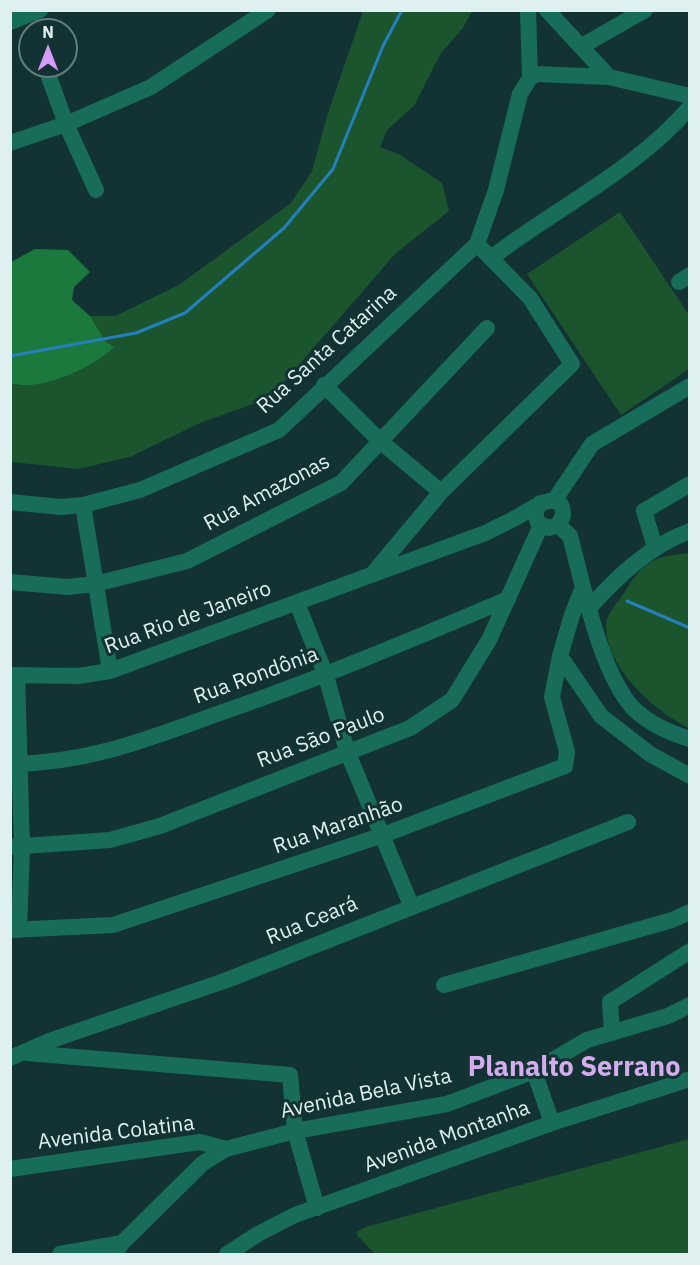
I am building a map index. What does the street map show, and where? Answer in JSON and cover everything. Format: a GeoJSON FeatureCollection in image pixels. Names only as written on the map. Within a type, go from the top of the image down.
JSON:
{"type":"FeatureCollection","features":[{"type":"Feature","properties":{"kind":"street"},"geometry":{"type":"LineString","coordinates":[[10,143],[66,124],[151,87],[268,10]]}},
{"type":"Feature","properties":{"kind":"street"},"geometry":{"type":"LineString","coordinates":[[528,10],[530,78],[520,94],[496,190],[477,244],[491,258],[605,179],[672,127],[690,107]]}},
{"type":"Feature","properties":{"kind":"street"},"geometry":{"type":"LineString","coordinates":[[547,10],[609,77]]}},
{"type":"Feature","properties":{"kind":"street"},"geometry":{"type":"LineString","coordinates":[[582,46],[645,10]]}},
{"type":"Feature","properties":{"kind":"street"},"geometry":{"type":"LineString","coordinates":[[530,78],[548,73],[609,77],[690,96]]}},
{"type":"Feature","properties":{"kind":"street"},"geometry":{"type":"LineString","coordinates":[[49,78],[66,124],[96,190]]}},
{"type":"Feature","properties":{"kind":"street"},"geometry":{"type":"LineString","coordinates":[[670,93],[672,127]]}},
{"type":"Feature","properties":{"kind":"street","name":"Rua Santa Catarina"},"geometry":{"type":"LineString","coordinates":[[10,502],[61,507],[83,505],[140,490],[279,430],[324,385],[477,244]]}},
{"type":"Feature","properties":{"kind":"street","name":"Rua Rio de Janeiro"},"geometry":{"type":"LineString","coordinates":[[375,571],[441,492],[572,364],[530,298],[491,258]]}},
{"type":"Feature","properties":{"kind":"street","name":"Rua Amazonas"},"geometry":{"type":"LineString","coordinates":[[10,582],[68,587],[95,584],[187,561],[342,483],[487,328]]}},
{"type":"Feature","properties":{"kind":"street"},"geometry":{"type":"LineString","coordinates":[[324,385],[380,441],[441,492]]}},
{"type":"Feature","properties":{"kind":"street"},"geometry":{"type":"LineString","coordinates":[[558,525],[549,528],[540,524],[535,513],[547,502],[592,444],[690,386]]}},
{"type":"Feature","properties":{"kind":"street"},"geometry":{"type":"LineString","coordinates":[[655,548],[644,511],[690,484]]}},
{"type":"Feature","properties":{"kind":"street"},"geometry":{"type":"LineString","coordinates":[[547,502],[563,512],[558,525]]}},
{"type":"Feature","properties":{"kind":"street","name":"Rua Rio de Janeiro"},"geometry":{"type":"LineString","coordinates":[[14,675],[78,676],[110,671],[297,603],[375,571],[488,532],[547,502]]}},
{"type":"Feature","properties":{"kind":"street"},"geometry":{"type":"LineString","coordinates":[[83,505],[110,671]]}},
{"type":"Feature","properties":{"kind":"street","name":"Rua Rio de Janeiro"},"geometry":{"type":"LineString","coordinates":[[488,532],[540,524]]}},
{"type":"Feature","properties":{"kind":"street","name":"Rua São Paulo"},"geometry":{"type":"LineString","coordinates":[[16,847],[110,840],[160,826],[347,750],[410,728],[452,699],[489,640],[540,524]]}},
{"type":"Feature","properties":{"kind":"street"},"geometry":{"type":"LineString","coordinates":[[558,525],[570,536],[610,673],[634,708],[669,733],[690,739]]}},
{"type":"Feature","properties":{"kind":"street"},"geometry":{"type":"LineString","coordinates":[[590,607],[625,570],[655,548],[690,531]]}},
{"type":"Feature","properties":{"kind":"street"},"geometry":{"type":"LineString","coordinates":[[408,532],[420,555]]}},
{"type":"Feature","properties":{"kind":"street"},"geometry":{"type":"LineString","coordinates":[[583,586],[560,656],[601,716],[650,754],[690,776]]}},
{"type":"Feature","properties":{"kind":"street","name":"Rua Rondônia"},"geometry":{"type":"LineString","coordinates":[[15,764],[70,761],[112,751],[326,676],[508,599]]}},
{"type":"Feature","properties":{"kind":"street"},"geometry":{"type":"LineString","coordinates":[[297,603],[326,676],[347,750],[411,905]]}},
{"type":"Feature","properties":{"kind":"street","name":"Rua Maranhão"},"geometry":{"type":"LineString","coordinates":[[15,930],[113,925],[383,835],[566,766],[567,752],[552,697],[560,656]]}},
{"type":"Feature","properties":{"kind":"street"},"geometry":{"type":"LineString","coordinates":[[14,675],[15,930]]}},
{"type":"Feature","properties":{"kind":"street","name":"Rua Ceará"},"geometry":{"type":"LineString","coordinates":[[17,1055],[227,980],[411,905],[628,822]]}},
{"type":"Feature","properties":{"kind":"street"},"geometry":{"type":"LineString","coordinates":[[444,985],[672,920],[690,912]]}},
{"type":"Feature","properties":{"kind":"street"},"geometry":{"type":"LineString","coordinates":[[612,1033],[610,1002],[690,951]]}},
{"type":"Feature","properties":{"kind":"street","name":"Avenida Bela Vista"},"geometry":{"type":"LineString","coordinates":[[118,1249],[203,1163],[226,1149],[295,1131],[447,1104],[534,1071],[587,1040],[669,1016],[690,1005]]}},
{"type":"Feature","properties":{"kind":"street"},"geometry":{"type":"LineString","coordinates":[[17,1055],[290,1075],[295,1131],[317,1208]]}},
{"type":"Feature","properties":{"kind":"street"},"geometry":{"type":"LineString","coordinates":[[534,1071],[552,1123]]}},
{"type":"Feature","properties":{"kind":"street","name":"Avenida Montanha"},"geometry":{"type":"LineString","coordinates":[[227,1254],[258,1234],[295,1215],[552,1123],[690,1079]]}},
{"type":"Feature","properties":{"kind":"street","name":"Avenida Colatina"},"geometry":{"type":"LineString","coordinates":[[10,1169],[201,1142],[226,1149]]}},
{"type":"Feature","properties":{"kind":"street"},"geometry":{"type":"LineString","coordinates":[[60,1254],[118,1249]]}},
{"type":"Feature","properties":{"kind":"green space"},"geometry":{"type":"Polygon","coordinates":[[[363,11],[472,11],[463,28],[441,53],[414,106],[387,130],[380,147],[400,155],[442,183],[449,211],[396,253],[284,382],[253,404],[200,423],[130,457],[78,469],[11,462],[10,383],[18,385],[65,377],[106,342],[90,316],[115,316],[179,285],[291,203],[312,171],[328,113],[363,11]]]}},
{"type":"Feature","properties":{"kind":"green space"},"geometry":{"type":"Polygon","coordinates":[[[620,212],[689,315],[689,369],[621,415],[527,274],[620,212]]]}},
{"type":"Feature","properties":{"kind":"green space"},"geometry":{"type":"Polygon","coordinates":[[[35,249],[68,250],[90,272],[74,287],[72,300],[90,316],[106,342],[114,347],[94,362],[66,376],[36,384],[22,385],[11,383],[11,262],[35,249]]]}},
{"type":"Feature","properties":{"kind":"green space"},"geometry":{"type":"Polygon","coordinates":[[[689,553],[689,728],[662,711],[634,686],[614,657],[608,641],[606,625],[613,609],[644,567],[666,556],[689,553]]]}},
{"type":"Feature","properties":{"kind":"green space"},"geometry":{"type":"Polygon","coordinates":[[[689,1139],[689,1254],[375,1254],[357,1235],[357,1232],[366,1227],[689,1139]]]}},
{"type":"Feature","properties":{"kind":"waterway"},"geometry":{"type":"LineString","coordinates":[[10,356],[136,333],[185,313],[284,228],[333,169],[383,46],[402,10]]}},
{"type":"Feature","properties":{"kind":"waterway"},"geometry":{"type":"LineString","coordinates":[[627,601],[690,628]]}},
{"type":"Feature","properties":{"kind":"district","name":"Planalto Serrano"},"geometry":{"type":"Point","coordinates":[574,1068]}}]}
